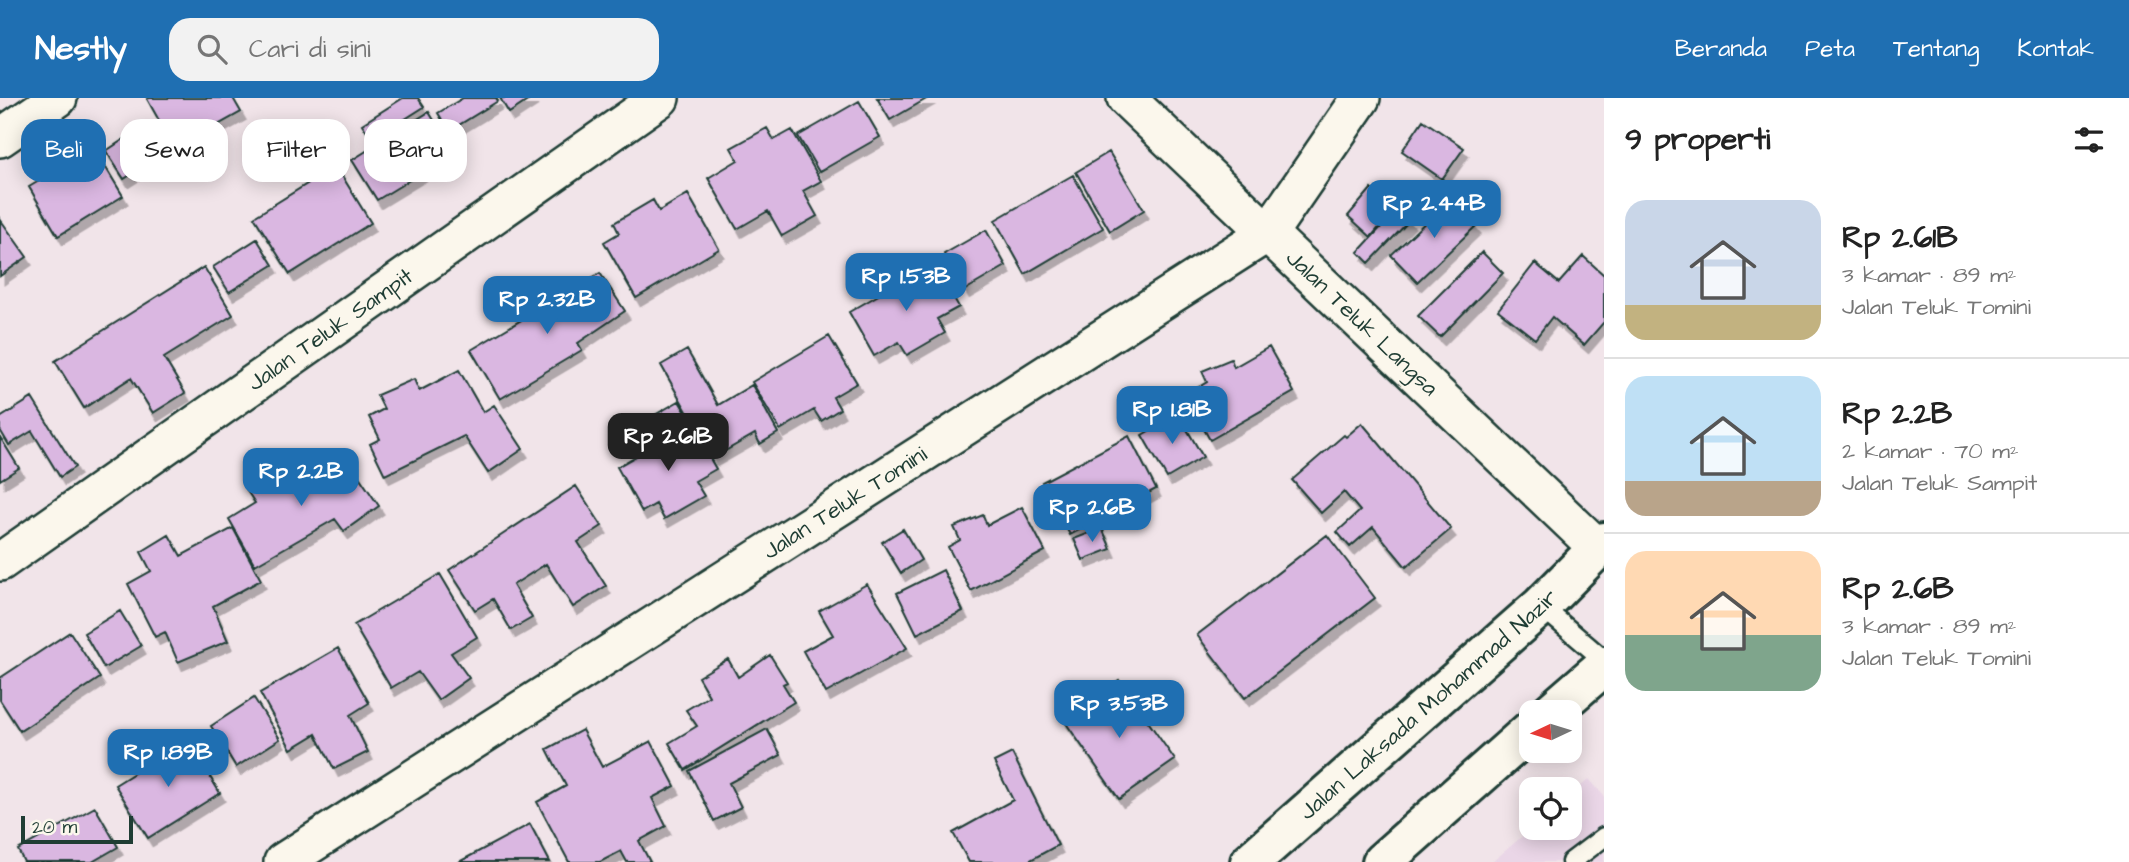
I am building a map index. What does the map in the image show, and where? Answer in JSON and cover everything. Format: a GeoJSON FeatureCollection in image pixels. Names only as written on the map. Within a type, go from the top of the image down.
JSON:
{"type":"FeatureCollection","features":[{"type":"Feature","properties":{"kind":"street"},"geometry":{"type":"LineString","coordinates":[[0,138],[58,98]]}},
{"type":"Feature","properties":{"kind":"street","name":"Jalan Teluk Sampit"},"geometry":{"type":"LineString","coordinates":[[0,562],[660,98]]}},
{"type":"Feature","properties":{"kind":"street","name":"Jalan Teluk Langsa"},"geometry":{"type":"LineString","coordinates":[[1126,98],[1602,548]]}},
{"type":"Feature","properties":{"kind":"street","name":"Jalan Teluk Tomini"},"geometry":{"type":"LineString","coordinates":[[283,862],[1269,232],[1361,98]]}},
{"type":"Feature","properties":{"kind":"street","name":"Jalan Laksada Mohammad Nazir"},"geometry":{"type":"LineString","coordinates":[[1250,862],[1541,606],[1602,548]]}},
{"type":"Feature","properties":{"kind":"street"},"geometry":{"type":"LineString","coordinates":[[1565,700],[1604,666]]}},
{"type":"Feature","properties":{"kind":"street"},"geometry":{"type":"LineString","coordinates":[[1382,862],[1519,741]]}},
{"type":"Feature","properties":{"kind":"lane"},"geometry":{"type":"LineString","coordinates":[[1541,606],[1604,660]]}},
{"type":"Feature","properties":{"kind":"lane"},"geometry":{"type":"LineString","coordinates":[[1571,862],[1604,837]]}},
{"type":"Feature","properties":{"kind":"shaded area"},"geometry":{"type":"Polygon","coordinates":[[[1589,779],[1604,796],[1604,862],[1492,862],[1519,839],[1582,840],[1582,785],[1589,779]]]}},
{"type":"Feature","properties":{"kind":"building"},"geometry":{"type":"Polygon","coordinates":[[[233,98],[241,112],[228,119],[158,119],[147,99],[233,98]]]}},
{"type":"Feature","properties":{"kind":"building"},"geometry":{"type":"Polygon","coordinates":[[[403,98],[418,98],[424,107],[405,119],[370,119],[403,98]]]}},
{"type":"Feature","properties":{"kind":"building"},"geometry":{"type":"Polygon","coordinates":[[[463,98],[496,98],[498,101],[467,120],[442,119],[438,113],[463,98]]]}},
{"type":"Feature","properties":{"kind":"building"},"geometry":{"type":"Polygon","coordinates":[[[500,98],[532,98],[509,113],[500,98]]]}},
{"type":"Feature","properties":{"kind":"building"},"geometry":{"type":"Polygon","coordinates":[[[877,98],[928,98],[890,120],[877,98]]]}},
{"type":"Feature","properties":{"kind":"building"},"geometry":{"type":"Polygon","coordinates":[[[859,101],[880,137],[819,172],[798,136],[859,101]]]}},
{"type":"Feature","properties":{"kind":"building"},"geometry":{"type":"Polygon","coordinates":[[[429,112],[433,119],[418,119],[429,112]]]}},
{"type":"Feature","properties":{"kind":"building"},"geometry":{"type":"Polygon","coordinates":[[[1423,120],[1464,148],[1442,179],[1402,151],[1423,120]]]}},
{"type":"Feature","properties":{"kind":"building"},"geometry":{"type":"Polygon","coordinates":[[[767,128],[774,140],[792,130],[821,181],[803,191],[817,216],[782,236],[768,211],[737,229],[708,178],[738,160],[731,148],[767,128]]]}},
{"type":"Feature","properties":{"kind":"building"},"geometry":{"type":"Polygon","coordinates":[[[120,142],[120,173],[106,151],[120,142]]]}},
{"type":"Feature","properties":{"kind":"building"},"geometry":{"type":"Polygon","coordinates":[[[1109,152],[1144,210],[1110,231],[1076,172],[1109,152]]]}},
{"type":"Feature","properties":{"kind":"building"},"geometry":{"type":"Polygon","coordinates":[[[364,153],[364,179],[352,160],[364,153]]]}},
{"type":"Feature","properties":{"kind":"building"},"geometry":{"type":"Polygon","coordinates":[[[106,168],[123,196],[58,236],[29,187],[37,182],[106,182],[106,168]]]}},
{"type":"Feature","properties":{"kind":"building"},"geometry":{"type":"Polygon","coordinates":[[[1073,175],[1103,228],[1025,274],[995,220],[1073,175]]]}},
{"type":"Feature","properties":{"kind":"building"},"geometry":{"type":"Polygon","coordinates":[[[310,182],[346,182],[371,223],[290,274],[254,217],[310,182]]]}},
{"type":"Feature","properties":{"kind":"building"},"geometry":{"type":"Polygon","coordinates":[[[366,182],[406,182],[377,200],[366,182]]]}},
{"type":"Feature","properties":{"kind":"building"},"geometry":{"type":"Polygon","coordinates":[[[1371,189],[1394,210],[1371,237],[1348,216],[1371,189]]]}},
{"type":"Feature","properties":{"kind":"building"},"geometry":{"type":"Polygon","coordinates":[[[688,194],[719,249],[636,298],[604,242],[619,233],[614,223],[653,200],[659,211],[688,194]]]}},
{"type":"Feature","properties":{"kind":"building"},"geometry":{"type":"Polygon","coordinates":[[[1451,198],[1476,226],[1417,282],[1391,255],[1451,198]]]}},
{"type":"Feature","properties":{"kind":"building"},"geometry":{"type":"Polygon","coordinates":[[[1398,209],[1410,220],[1369,263],[1358,252],[1398,209]]]}},
{"type":"Feature","properties":{"kind":"building"},"geometry":{"type":"Polygon","coordinates":[[[0,219],[27,257],[0,276],[0,219]]]}},
{"type":"Feature","properties":{"kind":"building"},"geometry":{"type":"Polygon","coordinates":[[[986,230],[1006,266],[965,290],[944,254],[986,230]]]}},
{"type":"Feature","properties":{"kind":"building"},"geometry":{"type":"Polygon","coordinates":[[[257,239],[273,265],[229,292],[213,267],[257,239]]]}},
{"type":"Feature","properties":{"kind":"building"},"geometry":{"type":"Polygon","coordinates":[[[1482,252],[1503,273],[1440,337],[1418,316],[1482,252]]]}},
{"type":"Feature","properties":{"kind":"building"},"geometry":{"type":"Polygon","coordinates":[[[1583,256],[1604,275],[1604,322],[1584,345],[1552,317],[1535,339],[1498,310],[1535,263],[1559,283],[1583,256]]]}},
{"type":"Feature","properties":{"kind":"building"},"geometry":{"type":"Polygon","coordinates":[[[934,263],[959,307],[937,319],[945,333],[907,355],[899,342],[874,356],[849,312],[934,263]]]}},
{"type":"Feature","properties":{"kind":"building"},"geometry":{"type":"Polygon","coordinates":[[[204,267],[233,315],[164,358],[185,393],[153,413],[131,378],[84,408],[55,361],[204,267]]]}},
{"type":"Feature","properties":{"kind":"building"},"geometry":{"type":"Polygon","coordinates":[[[600,273],[625,311],[578,343],[582,350],[500,399],[471,350],[600,273]]]}},
{"type":"Feature","properties":{"kind":"building"},"geometry":{"type":"Polygon","coordinates":[[[829,336],[857,383],[833,397],[840,409],[821,421],[814,410],[780,430],[752,382],[829,336]]]}},
{"type":"Feature","properties":{"kind":"building"},"geometry":{"type":"Polygon","coordinates":[[[1269,347],[1294,392],[1210,440],[1185,395],[1207,382],[1202,371],[1231,359],[1234,367],[1269,347]]]}},
{"type":"Feature","properties":{"kind":"building"},"geometry":{"type":"Polygon","coordinates":[[[687,350],[718,405],[752,385],[778,433],[760,444],[755,434],[713,458],[661,365],[687,350]]]}},
{"type":"Feature","properties":{"kind":"building"},"geometry":{"type":"Polygon","coordinates":[[[459,370],[483,412],[494,405],[523,449],[488,473],[464,436],[385,475],[370,444],[380,439],[369,417],[384,409],[377,395],[414,379],[419,391],[459,370]]]}},
{"type":"Feature","properties":{"kind":"building"},"geometry":{"type":"Polygon","coordinates":[[[32,398],[75,467],[60,477],[32,431],[9,445],[0,430],[0,418],[32,398]]]}},
{"type":"Feature","properties":{"kind":"building"},"geometry":{"type":"Polygon","coordinates":[[[679,401],[688,416],[637,445],[629,430],[679,401]]]}},
{"type":"Feature","properties":{"kind":"building"},"geometry":{"type":"Polygon","coordinates":[[[1178,414],[1203,457],[1167,478],[1142,435],[1178,414]]]}},
{"type":"Feature","properties":{"kind":"building"},"geometry":{"type":"Polygon","coordinates":[[[1362,423],[1451,529],[1406,567],[1373,527],[1350,547],[1337,532],[1360,511],[1344,492],[1321,513],[1292,480],[1362,423]]]}},
{"type":"Feature","properties":{"kind":"building"},"geometry":{"type":"Polygon","coordinates":[[[691,425],[716,469],[695,481],[704,496],[664,519],[656,504],[642,512],[617,467],[691,425]]]}},
{"type":"Feature","properties":{"kind":"building"},"geometry":{"type":"Polygon","coordinates":[[[1129,436],[1156,489],[1070,535],[1042,482],[1129,436]]]}},
{"type":"Feature","properties":{"kind":"building"},"geometry":{"type":"Polygon","coordinates":[[[0,437],[19,468],[0,480],[0,437]]]}},
{"type":"Feature","properties":{"kind":"building"},"geometry":{"type":"Polygon","coordinates":[[[341,453],[357,480],[360,478],[379,506],[344,531],[335,519],[255,565],[229,519],[255,503],[247,491],[272,473],[282,488],[341,453]]]}},
{"type":"Feature","properties":{"kind":"building"},"geometry":{"type":"Polygon","coordinates":[[[576,486],[602,526],[578,542],[606,586],[573,607],[546,564],[513,585],[532,618],[511,630],[493,599],[475,610],[449,570],[576,486]]]}},
{"type":"Feature","properties":{"kind":"building"},"geometry":{"type":"Polygon","coordinates":[[[1022,507],[1045,551],[971,591],[948,547],[960,540],[954,527],[983,515],[987,525],[1022,507]]]}},
{"type":"Feature","properties":{"kind":"building"},"geometry":{"type":"Polygon","coordinates":[[[233,528],[261,580],[213,606],[228,641],[178,662],[165,632],[155,637],[128,584],[151,571],[141,552],[169,535],[181,556],[233,528]]]}},
{"type":"Feature","properties":{"kind":"building"},"geometry":{"type":"Polygon","coordinates":[[[1102,528],[1111,549],[1083,560],[1074,539],[1102,528]]]}},
{"type":"Feature","properties":{"kind":"building"},"geometry":{"type":"Polygon","coordinates":[[[903,529],[921,560],[901,573],[882,542],[903,529]]]}},
{"type":"Feature","properties":{"kind":"building"},"geometry":{"type":"Polygon","coordinates":[[[1327,535],[1375,598],[1245,698],[1197,635],[1327,535]]]}},
{"type":"Feature","properties":{"kind":"building"},"geometry":{"type":"Polygon","coordinates":[[[943,570],[963,611],[917,634],[897,593],[943,570]]]}},
{"type":"Feature","properties":{"kind":"building"},"geometry":{"type":"Polygon","coordinates":[[[440,574],[477,637],[451,653],[469,678],[438,700],[418,672],[391,688],[354,625],[440,574]]]}},
{"type":"Feature","properties":{"kind":"building"},"geometry":{"type":"Polygon","coordinates":[[[867,584],[907,648],[826,693],[803,651],[833,635],[819,611],[867,584]]]}},
{"type":"Feature","properties":{"kind":"building"},"geometry":{"type":"Polygon","coordinates":[[[120,611],[141,646],[104,668],[84,633],[120,611]]]}},
{"type":"Feature","properties":{"kind":"building"},"geometry":{"type":"Polygon","coordinates":[[[70,632],[100,678],[20,731],[0,700],[0,678],[70,632]]]}},
{"type":"Feature","properties":{"kind":"building"},"geometry":{"type":"Polygon","coordinates":[[[338,648],[369,703],[350,715],[368,752],[334,769],[316,734],[291,749],[260,693],[338,648]]]}},
{"type":"Feature","properties":{"kind":"building"},"geometry":{"type":"Polygon","coordinates":[[[770,655],[787,682],[783,684],[794,702],[685,770],[669,743],[697,726],[686,710],[709,696],[698,677],[728,659],[738,677],[770,655]]]}},
{"type":"Feature","properties":{"kind":"building"},"geometry":{"type":"Polygon","coordinates":[[[1119,680],[1175,760],[1119,799],[1063,719],[1119,680]]]}},
{"type":"Feature","properties":{"kind":"building"},"geometry":{"type":"Polygon","coordinates":[[[254,698],[280,739],[236,767],[211,726],[254,698]]]}},
{"type":"Feature","properties":{"kind":"building"},"geometry":{"type":"Polygon","coordinates":[[[767,729],[781,755],[729,783],[741,807],[714,821],[689,771],[767,729]]]}},
{"type":"Feature","properties":{"kind":"building"},"geometry":{"type":"Polygon","coordinates":[[[582,730],[602,767],[651,741],[675,786],[652,798],[666,826],[639,841],[650,862],[627,862],[621,851],[600,862],[569,862],[537,802],[566,786],[547,749],[582,730]]]}},
{"type":"Feature","properties":{"kind":"building"},"geometry":{"type":"Polygon","coordinates":[[[187,740],[220,793],[148,838],[115,785],[187,740]]]}},
{"type":"Feature","properties":{"kind":"building"},"geometry":{"type":"Polygon","coordinates":[[[1012,753],[1058,845],[1027,862],[969,862],[953,833],[1013,800],[994,762],[1012,753]]]}},
{"type":"Feature","properties":{"kind":"building"},"geometry":{"type":"Polygon","coordinates":[[[95,807],[118,847],[92,862],[24,862],[18,850],[95,807]]]}},
{"type":"Feature","properties":{"kind":"building"},"geometry":{"type":"Polygon","coordinates":[[[530,824],[550,862],[459,862],[530,824]]]}}]}
